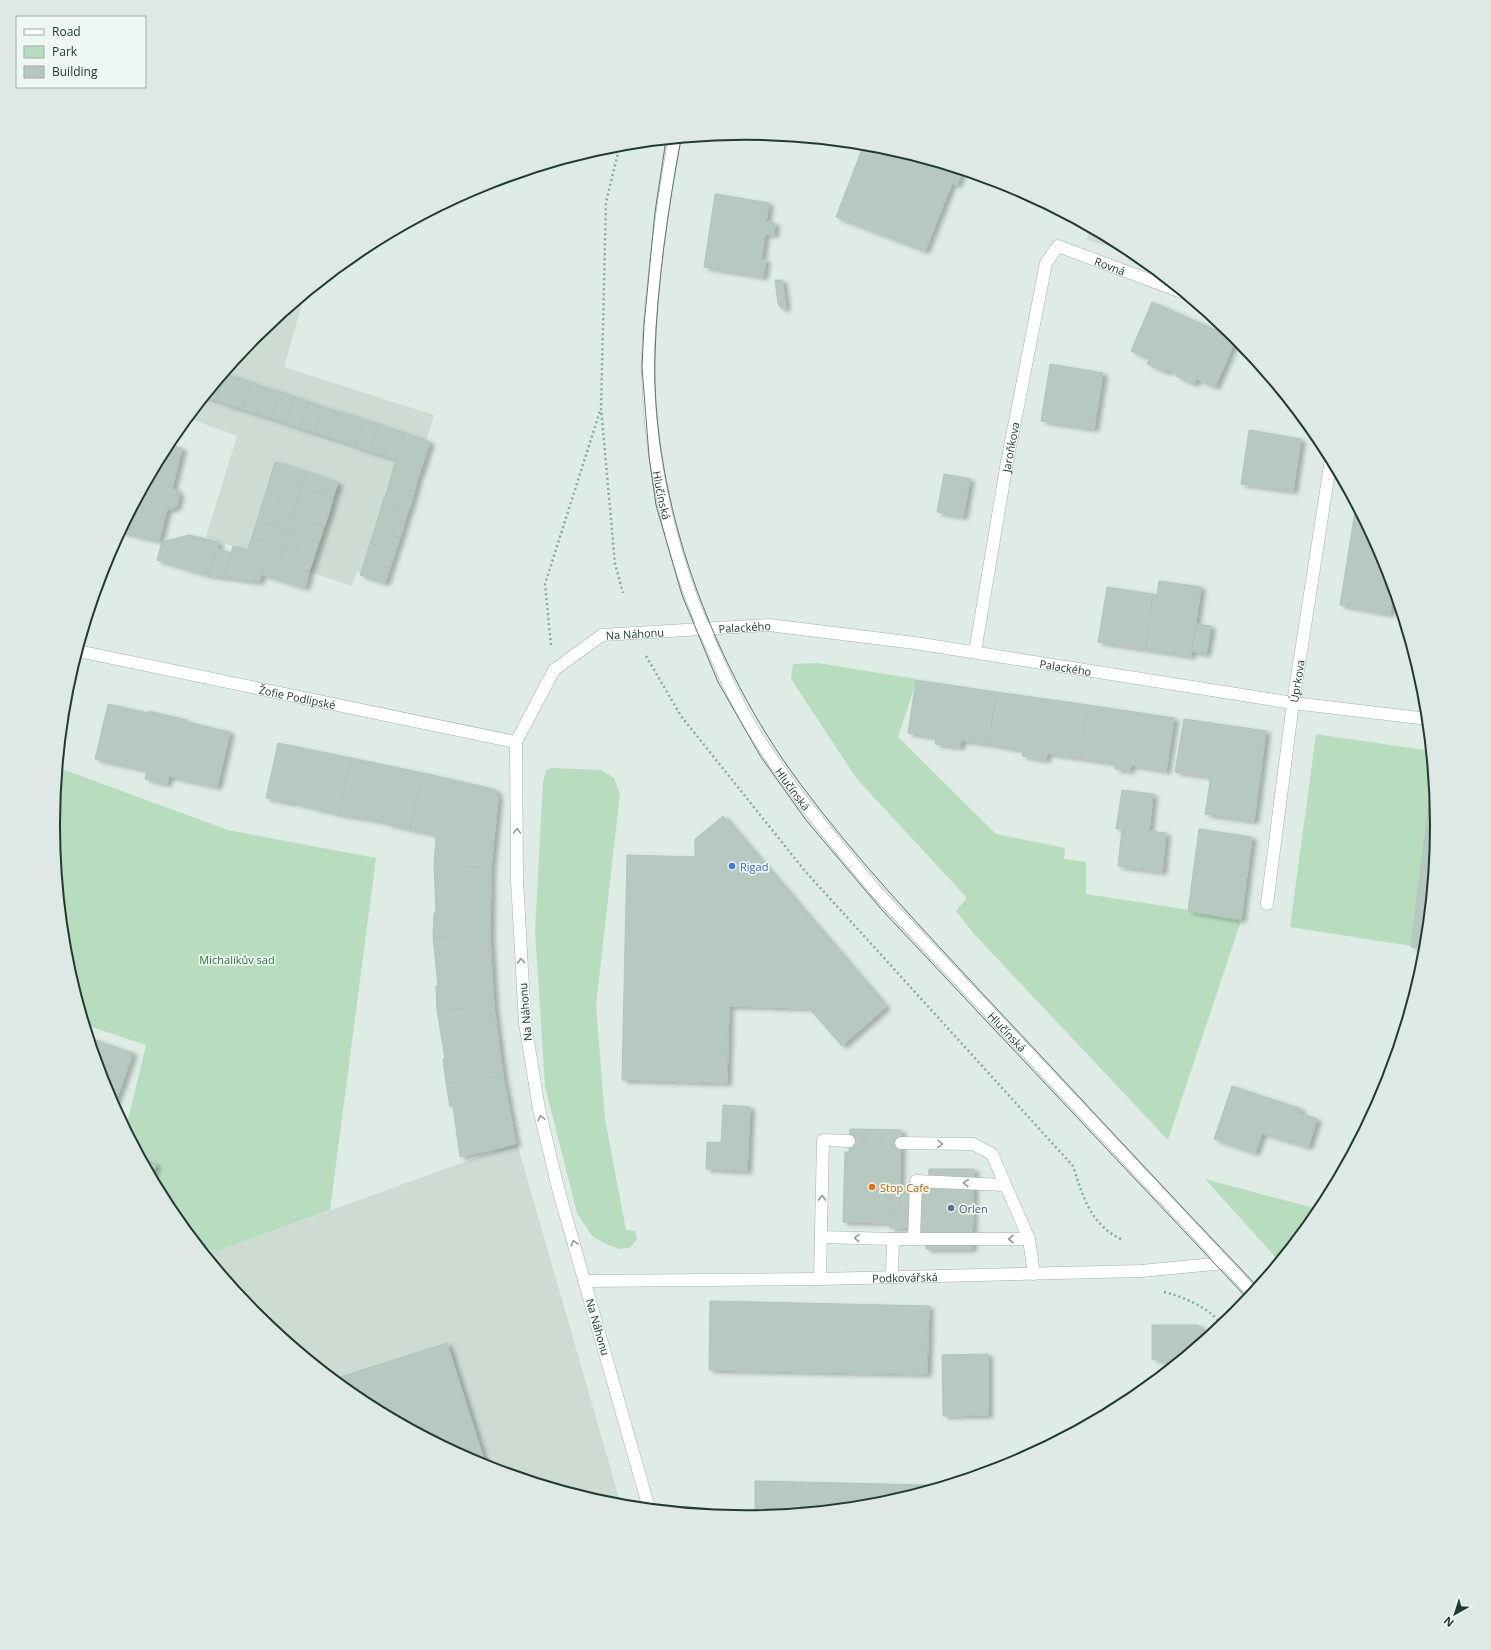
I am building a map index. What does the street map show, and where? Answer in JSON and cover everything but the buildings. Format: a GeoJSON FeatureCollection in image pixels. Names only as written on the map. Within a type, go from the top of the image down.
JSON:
{"type":"FeatureCollection","features":[{"type":"Feature","properties":{"kind":"street","name":"Hlučínská"},"geometry":{"type":"LineString","coordinates":[[674,143],[664,198],[652,300],[648,379],[656,458],[662,495],[670,528],[694,608],[724,674],[760,741],[823,828],[875,890],[1249,1289]]}},
{"type":"Feature","properties":{"kind":"street","name":"Rovná"},"geometry":{"type":"LineString","coordinates":[[1058,246],[1172,288]]}},
{"type":"Feature","properties":{"kind":"street","name":"Jaroňkova"},"geometry":{"type":"LineString","coordinates":[[975,652],[1007,462],[1046,263],[1058,246]]}},
{"type":"Feature","properties":{"kind":"street","name":"Úprkova"},"geometry":{"type":"LineString","coordinates":[[1267,904],[1293,702],[1330,469]]}},
{"type":"Feature","properties":{"kind":"street","name":"Palackého"},"geometry":{"type":"LineString","coordinates":[[703,628],[769,625],[975,652],[1293,702],[1422,718]]}},
{"type":"Feature","properties":{"kind":"street","name":"Na Náhonu"},"geometry":{"type":"LineString","coordinates":[[648,1503],[559,1192],[539,1109],[525,1023],[517,880],[516,742],[554,670],[602,635],[703,628]]}},
{"type":"Feature","properties":{"kind":"street","name":"Žofie Podlipské"},"geometry":{"type":"LineString","coordinates":[[82,652],[516,742]]}},
{"type":"Feature","properties":{"kind":"street"},"geometry":{"type":"LineString","coordinates":[[820,1279],[823,1140],[849,1141]]}},
{"type":"Feature","properties":{"kind":"street"},"geometry":{"type":"LineString","coordinates":[[901,1143],[973,1144],[992,1154],[1029,1239],[1034,1274]]}},
{"type":"Feature","properties":{"kind":"street"},"geometry":{"type":"LineString","coordinates":[[914,1239],[916,1181],[1005,1184]]}},
{"type":"Feature","properties":{"kind":"street"},"geometry":{"type":"LineString","coordinates":[[821,1237],[893,1239],[1029,1239]]}},
{"type":"Feature","properties":{"kind":"street"},"geometry":{"type":"LineString","coordinates":[[892,1276],[893,1239]]}},
{"type":"Feature","properties":{"kind":"street","name":"Podkovářská"},"geometry":{"type":"LineString","coordinates":[[584,1281],[820,1279],[892,1276],[1141,1271],[1225,1263]]}},
{"type":"Feature","properties":{"kind":"path"},"geometry":{"type":"LineString","coordinates":[[618,152],[606,202],[601,408],[615,564],[623,593]]}},
{"type":"Feature","properties":{"kind":"path"},"geometry":{"type":"LineString","coordinates":[[554,670],[545,584],[601,408]]}},
{"type":"Feature","properties":{"kind":"path"},"geometry":{"type":"LineString","coordinates":[[646,656],[681,716],[805,871],[1073,1166],[1088,1206],[1099,1225],[1110,1234],[1123,1240]]}},
{"type":"Feature","properties":{"kind":"path"},"geometry":{"type":"LineString","coordinates":[[1158,1291],[1185,1298],[1214,1314],[1219,1320]]}},
{"type":"Feature","properties":{"kind":"shaded area"},"geometry":{"type":"Polygon","coordinates":[[[1089,232],[1114,248],[1087,240],[1089,232]]]}},
{"type":"Feature","properties":{"kind":"shaded area"},"geometry":{"type":"Polygon","coordinates":[[[302,303],[284,367],[434,415],[384,580],[357,571],[352,586],[206,537],[237,436],[193,420],[230,373],[261,340],[302,303]]]}},
{"type":"Feature","properties":{"kind":"shaded area"},"geometry":{"type":"Polygon","coordinates":[[[517,1143],[619,1498],[568,1487],[525,1474],[442,1440],[403,1419],[328,1369],[294,1340],[261,1310],[230,1277],[209,1251],[218,1251],[517,1143]]]}},
{"type":"Feature","properties":{"kind":"green space"},"geometry":{"type":"Polygon","coordinates":[[[818,663],[917,679],[898,737],[996,834],[1065,848],[1064,859],[1086,862],[1086,894],[1242,918],[1168,1140],[974,934],[956,911],[967,898],[857,779],[791,679],[793,664],[818,663]]]}},
{"type":"Feature","properties":{"kind":"green space"},"geometry":{"type":"Polygon","coordinates":[[[1316,734],[1427,750],[1430,796],[1411,946],[1290,927],[1316,734]]]}},
{"type":"Feature","properties":{"kind":"green space"},"geometry":{"type":"Polygon","coordinates":[[[552,768],[601,770],[614,778],[620,794],[596,1005],[605,1119],[626,1230],[635,1231],[637,1239],[630,1248],[619,1249],[592,1236],[577,1213],[545,1086],[535,931],[543,782],[546,770],[552,768]]]}},
{"type":"Feature","properties":{"kind":"green space","name":"Michalíkův sad"},"geometry":{"type":"Polygon","coordinates":[[[62,769],[228,830],[376,858],[330,1210],[218,1251],[209,1250],[176,1206],[154,1171],[156,1164],[149,1162],[128,1121],[146,1045],[90,1026],[73,959],[61,870],[60,825],[62,769]]]}},
{"type":"Feature","properties":{"kind":"green space"},"geometry":{"type":"Polygon","coordinates":[[[1205,1179],[1314,1208],[1276,1258],[1205,1179]]]}},
{"type":"Feature","properties":{"kind":"tunnel"},"geometry":{"type":"LineString","coordinates":[[849,1141],[901,1143]]}},
{"type":"Feature","properties":{"kind":"tram line"},"geometry":{"type":"LineString","coordinates":[[680,143],[668,220],[658,301],[655,356],[657,411],[664,467],[676,524],[693,580],[715,635],[740,687],[768,737],[799,782],[864,864],[982,993],[1255,1284]]}},
{"type":"Feature","properties":{"kind":"tram line"},"geometry":{"type":"LineString","coordinates":[[665,144],[655,212],[644,325],[642,367],[649,456],[656,505],[682,595],[718,682],[761,757],[806,820],[882,910],[1244,1295]]}},
{"type":"Feature","properties":{"kind":"place","name":"Rigad"},"geometry":{"type":"Point","coordinates":[732,866]}},
{"type":"Feature","properties":{"kind":"place","name":"Stop Cafe"},"geometry":{"type":"Point","coordinates":[872,1187]}},
{"type":"Feature","properties":{"kind":"place","name":"Orlen"},"geometry":{"type":"Point","coordinates":[951,1208]}}]}
